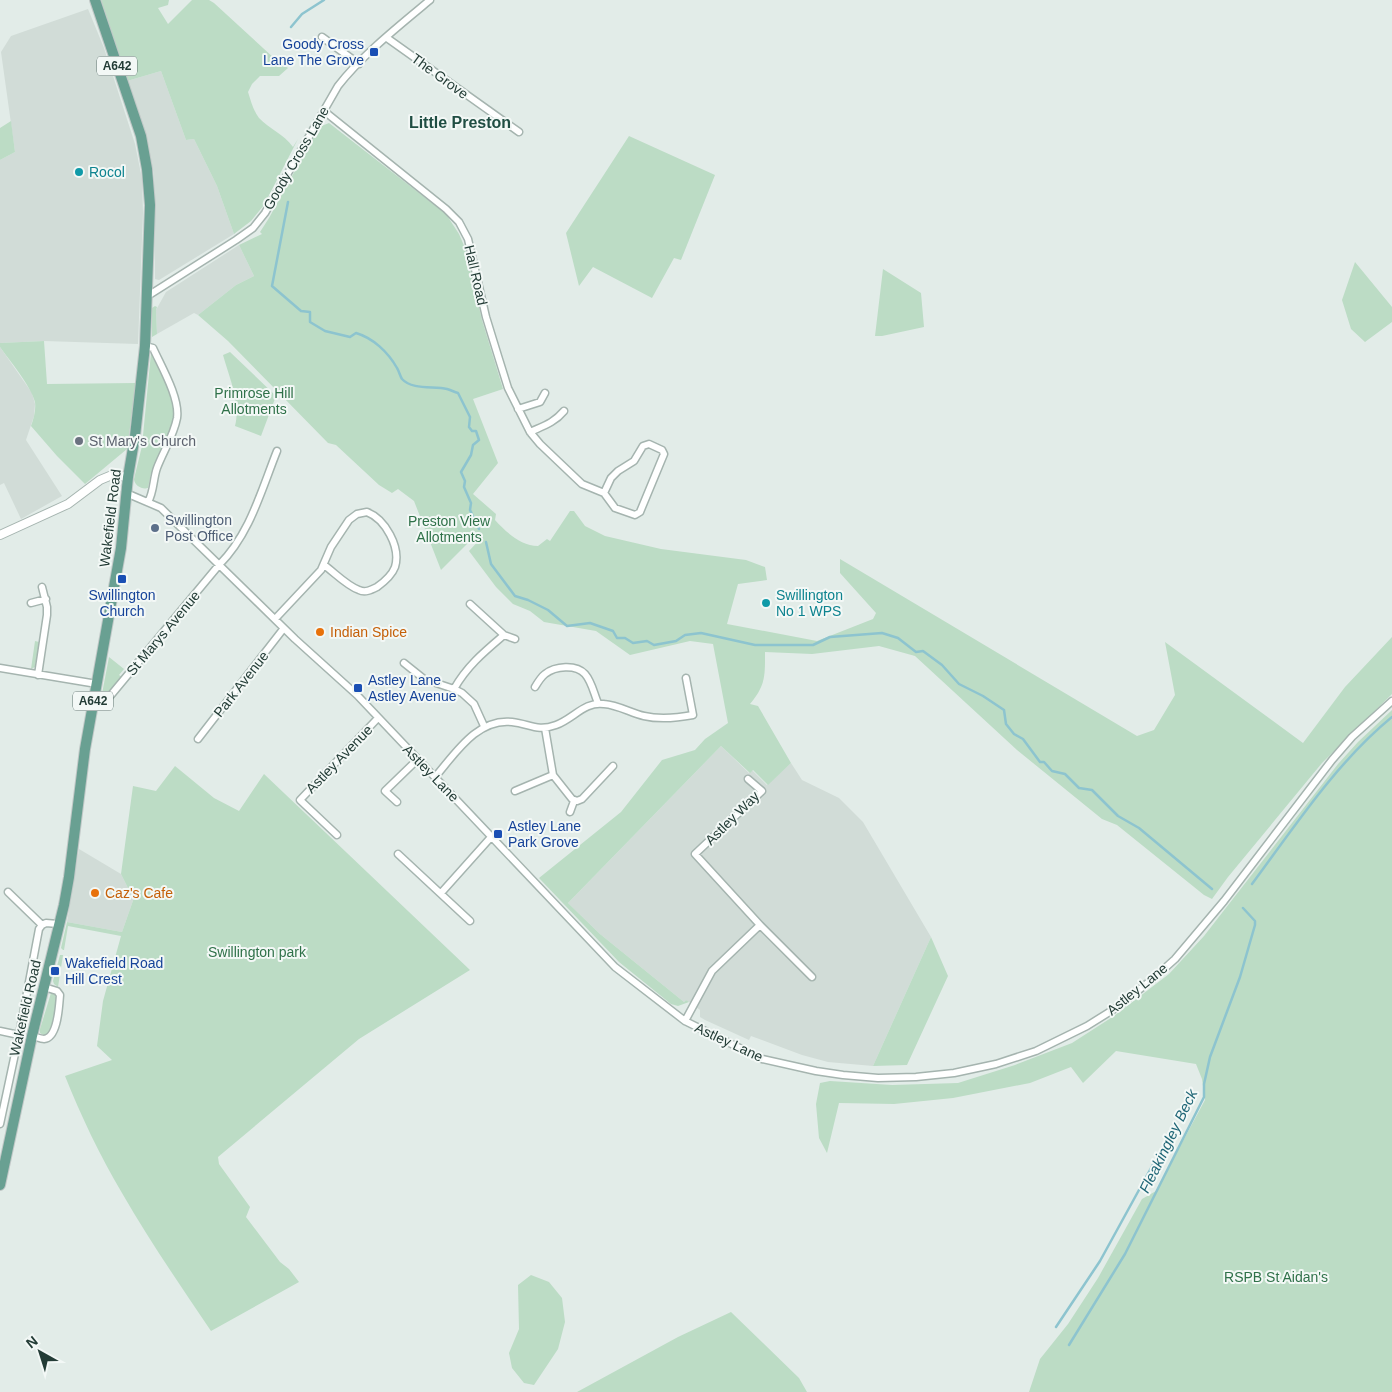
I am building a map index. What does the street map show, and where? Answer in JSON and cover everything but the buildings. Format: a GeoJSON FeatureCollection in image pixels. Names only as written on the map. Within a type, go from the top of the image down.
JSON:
{"type":"FeatureCollection","features":[{"type":"Feature","properties":{"kind":"main road","name":"Wakefield Road"},"geometry":{"type":"LineString","coordinates":[[0,1185],[69,877],[96,709],[96,684],[121,548],[126,493],[135,436],[145,346],[150,205],[146,169],[140,136],[95,0]]}},
{"type":"Feature","properties":{"kind":"street","name":"Goody Cross Lane"},"geometry":{"type":"LineString","coordinates":[[146,297],[253,228],[265,213],[338,86],[386,38],[430,0]]}},
{"type":"Feature","properties":{"kind":"street"},"geometry":{"type":"LineString","coordinates":[[322,36],[359,64]]}},
{"type":"Feature","properties":{"kind":"street","name":"The Grove"},"geometry":{"type":"LineString","coordinates":[[386,38],[519,132]]}},
{"type":"Feature","properties":{"kind":"street","name":"Hall Road"},"geometry":{"type":"LineString","coordinates":[[324,111],[446,209],[462,228],[470,245],[486,317],[498,356],[518,409],[530,432],[582,484],[604,493]]}},
{"type":"Feature","properties":{"kind":"street"},"geometry":{"type":"LineString","coordinates":[[145,346],[153,348],[170,387],[177,410],[176,422],[156,470],[148,502]]}},
{"type":"Feature","properties":{"kind":"street"},"geometry":{"type":"LineString","coordinates":[[518,409],[540,402],[545,393]]}},
{"type":"Feature","properties":{"kind":"street"},"geometry":{"type":"LineString","coordinates":[[530,432],[556,420],[564,411]]}},
{"type":"Feature","properties":{"kind":"street"},"geometry":{"type":"LineString","coordinates":[[649,444],[662,450],[664,454],[639,514],[634,515],[615,508],[604,493],[611,478],[634,461],[643,446],[649,444]]}},
{"type":"Feature","properties":{"kind":"street","name":"St Marys Avenue"},"geometry":{"type":"LineString","coordinates":[[106,701],[232,553],[250,520],[277,451]]}},
{"type":"Feature","properties":{"kind":"street"},"geometry":{"type":"LineString","coordinates":[[0,535],[68,504],[100,480],[112,475],[128,477]]}},
{"type":"Feature","properties":{"kind":"street","name":"Astley Lane"},"geometry":{"type":"LineString","coordinates":[[126,493],[161,508],[356,695],[615,967],[685,1021],[762,1059],[843,1076],[906,1078],[954,1073],[996,1064],[1036,1051],[1087,1026],[1111,1011],[1175,959],[1224,901],[1332,760],[1352,737],[1392,701]]}},
{"type":"Feature","properties":{"kind":"street"},"geometry":{"type":"LineString","coordinates":[[275,619],[324,565],[331,547],[348,520],[357,514],[371,514],[379,520],[389,533],[395,549],[396,561],[392,573],[380,584],[367,591],[357,590],[324,565]]}},
{"type":"Feature","properties":{"kind":"street"},"geometry":{"type":"LineString","coordinates":[[38,675],[47,615],[46,599],[42,587]]}},
{"type":"Feature","properties":{"kind":"street"},"geometry":{"type":"LineString","coordinates":[[31,603],[46,599]]}},
{"type":"Feature","properties":{"kind":"street"},"geometry":{"type":"LineString","coordinates":[[470,604],[504,635],[515,639]]}},
{"type":"Feature","properties":{"kind":"street","name":"Park Avenue"},"geometry":{"type":"LineString","coordinates":[[198,739],[284,628]]}},
{"type":"Feature","properties":{"kind":"street"},"geometry":{"type":"LineString","coordinates":[[454,689],[474,660],[504,635]]}},
{"type":"Feature","properties":{"kind":"street"},"geometry":{"type":"LineString","coordinates":[[404,663],[424,679],[454,689],[474,704],[484,726]]}},
{"type":"Feature","properties":{"kind":"street"},"geometry":{"type":"LineString","coordinates":[[536,687],[543,676],[550,671],[570,667],[577,668],[587,676],[598,703]]}},
{"type":"Feature","properties":{"kind":"street"},"geometry":{"type":"LineString","coordinates":[[0,668],[96,684]]}},
{"type":"Feature","properties":{"kind":"street"},"geometry":{"type":"LineString","coordinates":[[435,776],[474,734],[484,726],[500,722],[512,722],[536,728],[545,728],[558,724],[586,707],[598,703],[644,716],[694,718],[686,678]]}},
{"type":"Feature","properties":{"kind":"street","name":"Astley Avenue"},"geometry":{"type":"LineString","coordinates":[[337,835],[300,800],[378,718]]}},
{"type":"Feature","properties":{"kind":"street"},"geometry":{"type":"LineString","coordinates":[[545,728],[553,774],[570,798],[574,800],[584,798],[613,766]]}},
{"type":"Feature","properties":{"kind":"street"},"geometry":{"type":"LineString","coordinates":[[397,802],[385,791],[418,759]]}},
{"type":"Feature","properties":{"kind":"street"},"geometry":{"type":"LineString","coordinates":[[516,791],[553,774]]}},
{"type":"Feature","properties":{"kind":"street","name":"Astley Way"},"geometry":{"type":"LineString","coordinates":[[748,778],[762,792],[695,854],[760,925],[812,977]]}},
{"type":"Feature","properties":{"kind":"street"},"geometry":{"type":"LineString","coordinates":[[570,812],[574,800]]}},
{"type":"Feature","properties":{"kind":"street"},"geometry":{"type":"LineString","coordinates":[[440,893],[492,836]]}},
{"type":"Feature","properties":{"kind":"street"},"geometry":{"type":"LineString","coordinates":[[398,854],[470,921]]}},
{"type":"Feature","properties":{"kind":"street"},"geometry":{"type":"LineString","coordinates":[[8,892],[42,925],[46,923],[58,924]]}},
{"type":"Feature","properties":{"kind":"street","name":"Wakefield Road"},"geometry":{"type":"LineString","coordinates":[[0,1124],[39,929],[42,925]]}},
{"type":"Feature","properties":{"kind":"street"},"geometry":{"type":"LineString","coordinates":[[685,1021],[712,971],[760,925]]}},
{"type":"Feature","properties":{"kind":"street"},"geometry":{"type":"LineString","coordinates":[[32,1036],[44,1039],[51,1037],[55,1031],[60,995],[57,991],[44,987]]}},
{"type":"Feature","properties":{"kind":"street"},"geometry":{"type":"LineString","coordinates":[[0,1031],[19,1035]]}},
{"type":"Feature","properties":{"kind":"shaded area"},"geometry":{"type":"Polygon","coordinates":[[[88,9],[104,48],[135,144],[142,179],[143,213],[138,344],[44,341],[0,343],[0,160],[15,152],[1,52],[11,36],[88,9]]]}},
{"type":"Feature","properties":{"kind":"shaded area"},"geometry":{"type":"Polygon","coordinates":[[[161,71],[186,140],[194,139],[217,186],[234,234],[159,280],[155,279],[154,174],[148,147],[127,81],[161,71]]]}},
{"type":"Feature","properties":{"kind":"shaded area"},"geometry":{"type":"Polygon","coordinates":[[[239,245],[254,276],[236,285],[198,315],[194,313],[157,334],[156,310],[166,292],[239,245]]]}},
{"type":"Feature","properties":{"kind":"shaded area"},"geometry":{"type":"Polygon","coordinates":[[[0,347],[32,393],[35,404],[34,416],[26,440],[62,496],[21,519],[4,483],[0,485],[0,347]]]}},
{"type":"Feature","properties":{"kind":"shaded area"},"geometry":{"type":"Polygon","coordinates":[[[721,746],[749,773],[752,770],[767,785],[791,763],[802,780],[839,798],[863,822],[931,937],[873,1066],[828,1062],[802,1055],[751,1036],[749,1040],[705,1020],[700,1017],[700,1010],[686,1000],[684,1002],[600,934],[568,903],[721,746]]]}},
{"type":"Feature","properties":{"kind":"shaded area"},"geometry":{"type":"Polygon","coordinates":[[[79,849],[121,874],[128,888],[136,892],[122,932],[67,922],[79,849]]]}},
{"type":"Feature","properties":{"kind":"green space"},"geometry":{"type":"Polygon","coordinates":[[[101,0],[169,0],[168,5],[158,8],[168,24],[192,0],[209,0],[275,59],[288,68],[279,76],[260,76],[252,84],[248,92],[255,112],[263,122],[293,147],[298,139],[264,205],[251,221],[234,234],[217,186],[194,139],[186,140],[161,71],[127,81],[101,0]]]}},
{"type":"Feature","properties":{"kind":"green space"},"geometry":{"type":"Polygon","coordinates":[[[11,121],[15,152],[0,160],[0,128],[11,121]]]}},
{"type":"Feature","properties":{"kind":"green space","name":"Preston View Allotments"},"geometry":{"type":"Polygon","coordinates":[[[329,123],[446,214],[459,234],[465,248],[482,320],[503,389],[473,399],[498,463],[473,494],[496,514],[495,520],[499,525],[520,541],[538,546],[547,539],[550,541],[570,511],[574,511],[585,526],[605,536],[661,549],[746,560],[765,567],[767,580],[738,584],[727,624],[817,641],[873,619],[876,613],[840,573],[840,559],[1137,736],[1154,730],[1175,695],[1165,642],[1303,743],[1345,687],[1392,637],[1392,694],[1322,763],[1212,899],[1204,895],[1117,825],[1102,819],[1017,750],[915,656],[879,646],[812,654],[765,652],[764,680],[750,704],[758,706],[791,763],[768,785],[753,770],[750,773],[721,746],[568,903],[600,934],[684,1002],[686,1000],[689,1002],[678,1006],[671,1004],[619,962],[539,878],[621,812],[662,760],[695,750],[705,739],[728,723],[713,644],[690,641],[630,655],[596,631],[544,622],[530,611],[513,604],[496,587],[469,551],[482,537],[478,533],[441,570],[414,501],[398,489],[392,493],[379,485],[336,445],[328,443],[228,341],[198,315],[236,285],[254,276],[239,245],[262,234],[260,232],[319,127],[329,123]]]}},
{"type":"Feature","properties":{"kind":"green space"},"geometry":{"type":"Polygon","coordinates":[[[629,136],[715,175],[681,260],[674,258],[652,298],[593,267],[579,286],[566,233],[629,136]]]}},
{"type":"Feature","properties":{"kind":"green space"},"geometry":{"type":"Polygon","coordinates":[[[1355,262],[1392,307],[1392,322],[1365,342],[1351,329],[1342,300],[1355,262]]]}},
{"type":"Feature","properties":{"kind":"green space"},"geometry":{"type":"Polygon","coordinates":[[[883,269],[921,293],[924,327],[875,336],[883,269]]]}},
{"type":"Feature","properties":{"kind":"green space"},"geometry":{"type":"Polygon","coordinates":[[[157,307],[157,334],[152,337],[152,308],[157,307]]]}},
{"type":"Feature","properties":{"kind":"green space"},"geometry":{"type":"Polygon","coordinates":[[[44,341],[47,384],[136,383],[127,449],[85,484],[31,426],[35,408],[33,396],[20,374],[0,347],[0,343],[44,341]]]}},
{"type":"Feature","properties":{"kind":"green space","name":"Primrose Hill Allotments"},"geometry":{"type":"Polygon","coordinates":[[[230,352],[276,396],[261,436],[235,426],[235,399],[223,355],[230,352]]]}},
{"type":"Feature","properties":{"kind":"green space"},"geometry":{"type":"Polygon","coordinates":[[[151,353],[169,391],[174,411],[173,421],[153,473],[151,473],[148,488],[141,488],[134,479],[142,446],[151,353]]]}},
{"type":"Feature","properties":{"kind":"green space"},"geometry":{"type":"Polygon","coordinates":[[[35,641],[39,642],[35,667],[31,669],[35,641]]]}},
{"type":"Feature","properties":{"kind":"green space"},"geometry":{"type":"Polygon","coordinates":[[[109,657],[124,669],[119,675],[122,677],[101,699],[109,657]]]}},
{"type":"Feature","properties":{"kind":"green space","name":"RSPB St Aidan's"},"geometry":{"type":"Polygon","coordinates":[[[1392,710],[1392,1392],[1029,1392],[1040,1359],[1068,1324],[1098,1278],[1142,1199],[1156,1191],[1205,1100],[1202,1079],[1196,1064],[1116,1051],[1083,1083],[1071,1067],[1030,1083],[953,1098],[894,1104],[839,1103],[827,1153],[819,1138],[816,1104],[820,1083],[830,1081],[892,1085],[958,1083],[1015,1065],[1072,1043],[1114,1016],[1169,974],[1204,936],[1338,764],[1392,710]]]}},
{"type":"Feature","properties":{"kind":"green space","name":"Swillington park"},"geometry":{"type":"Polygon","coordinates":[[[175,766],[214,798],[239,811],[264,774],[470,970],[359,1039],[218,1157],[219,1164],[250,1207],[246,1217],[280,1262],[289,1269],[299,1282],[211,1331],[132,1211],[91,1136],[65,1076],[112,1060],[97,1046],[103,1001],[121,936],[68,926],[63,950],[61,948],[67,922],[122,932],[136,892],[128,888],[121,874],[133,786],[156,791],[175,766]]]}},
{"type":"Feature","properties":{"kind":"green space"},"geometry":{"type":"Polygon","coordinates":[[[931,937],[948,976],[907,1065],[873,1066],[931,937]]]}},
{"type":"Feature","properties":{"kind":"green space"},"geometry":{"type":"Polygon","coordinates":[[[60,955],[63,955],[58,987],[53,981],[60,955]]]}},
{"type":"Feature","properties":{"kind":"green space"},"geometry":{"type":"Polygon","coordinates":[[[51,993],[54,993],[57,997],[51,1032],[45,1036],[40,1033],[40,1029],[51,993]]]}},
{"type":"Feature","properties":{"kind":"green space"},"geometry":{"type":"Polygon","coordinates":[[[531,1275],[549,1282],[562,1298],[565,1322],[558,1349],[534,1385],[524,1383],[512,1368],[509,1353],[519,1329],[518,1285],[531,1275]]]}},
{"type":"Feature","properties":{"kind":"green space"},"geometry":{"type":"Polygon","coordinates":[[[731,1312],[799,1378],[807,1392],[577,1392],[678,1337],[731,1312]]]}},
{"type":"Feature","properties":{"kind":"waterway"},"geometry":{"type":"LineString","coordinates":[[291,27],[302,14],[324,0]]}},
{"type":"Feature","properties":{"kind":"waterway"},"geometry":{"type":"LineString","coordinates":[[288,202],[272,286],[301,311],[310,312],[310,322],[325,331],[350,337],[356,333],[374,342],[389,356],[402,379],[411,385],[447,389],[458,393],[470,417],[469,427],[472,431],[476,431],[479,440],[473,445],[471,455],[461,472],[465,481],[464,487],[471,503],[470,510],[479,529]]}},
{"type":"Feature","properties":{"kind":"waterway"},"geometry":{"type":"LineString","coordinates":[[486,542],[491,564],[515,596],[548,610],[567,626],[590,623],[613,631],[617,638],[625,638],[633,643],[647,641],[654,645],[676,641],[685,635],[701,633],[755,645],[813,645],[830,637],[882,633],[898,638],[916,652],[923,651],[942,665],[959,684],[983,696],[1004,710],[1006,724],[1014,734],[1023,739],[1040,762],[1044,762],[1052,771],[1065,774],[1079,788],[1092,790],[1118,816],[1139,828],[1212,889]]}},
{"type":"Feature","properties":{"kind":"waterway"},"geometry":{"type":"LineString","coordinates":[[1252,884],[1334,775],[1392,717]]}},
{"type":"Feature","properties":{"kind":"waterway","name":"Fleakingley Beck"},"geometry":{"type":"LineString","coordinates":[[1069,1345],[1125,1254],[1204,1097],[1204,1084],[1210,1057],[1240,977],[1255,925],[1255,921],[1243,908]]}},
{"type":"Feature","properties":{"kind":"waterway"},"geometry":{"type":"LineString","coordinates":[[1056,1327],[1100,1261],[1162,1148]]}},
{"type":"Feature","properties":{"kind":"place","name":"Goody Cross Lane The Grove"},"geometry":{"type":"Point","coordinates":[374,52]}},
{"type":"Feature","properties":{"kind":"place","name":"Rocol"},"geometry":{"type":"Point","coordinates":[79,172]}},
{"type":"Feature","properties":{"kind":"place","name":"St Mary's Church"},"geometry":{"type":"Point","coordinates":[79,441]}},
{"type":"Feature","properties":{"kind":"place","name":"Swillington Post Office"},"geometry":{"type":"Point","coordinates":[155,528]}},
{"type":"Feature","properties":{"kind":"place","name":"Swillington Church"},"geometry":{"type":"Point","coordinates":[122,579]}},
{"type":"Feature","properties":{"kind":"place","name":"Swillington No 1 WPS"},"geometry":{"type":"Point","coordinates":[766,603]}},
{"type":"Feature","properties":{"kind":"place","name":"Indian Spice"},"geometry":{"type":"Point","coordinates":[320,632]}},
{"type":"Feature","properties":{"kind":"place","name":"Astley Lane Astley Avenue"},"geometry":{"type":"Point","coordinates":[358,688]}},
{"type":"Feature","properties":{"kind":"place","name":"Astley Lane Park Grove"},"geometry":{"type":"Point","coordinates":[498,834]}},
{"type":"Feature","properties":{"kind":"place","name":"Caz's Cafe"},"geometry":{"type":"Point","coordinates":[95,893]}},
{"type":"Feature","properties":{"kind":"place","name":"Wakefield Road Hill Crest"},"geometry":{"type":"Point","coordinates":[55,971]}},
{"type":"Feature","properties":{"kind":"district","name":"Little Preston"},"geometry":{"type":"Point","coordinates":[460,122]}}]}
